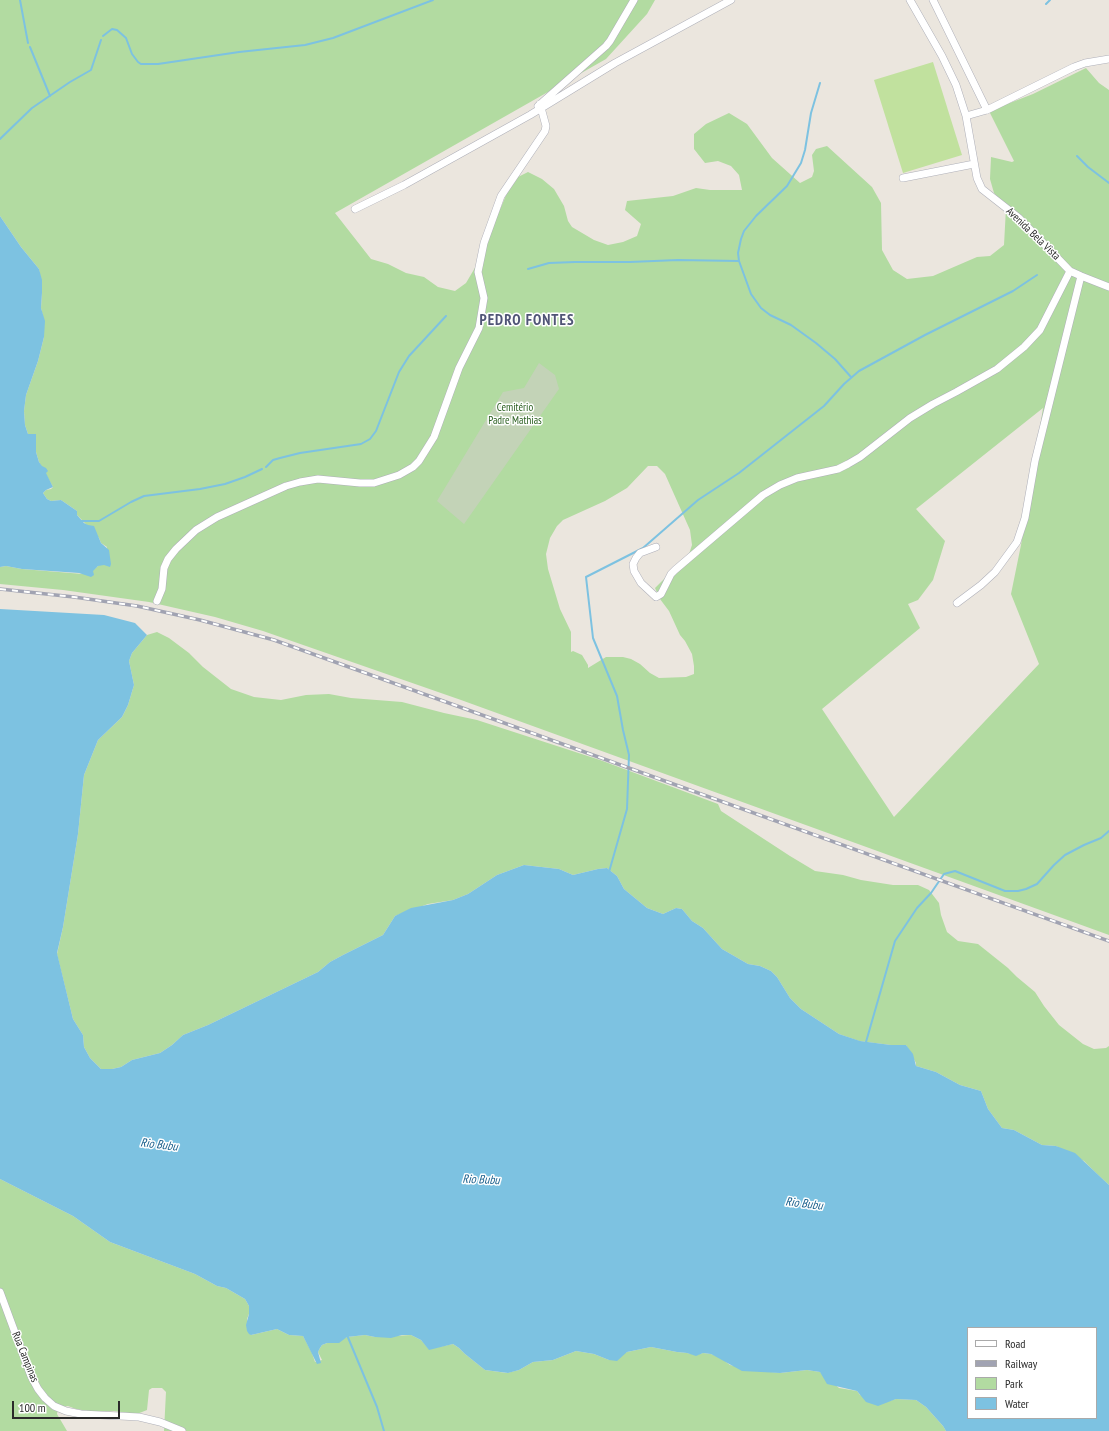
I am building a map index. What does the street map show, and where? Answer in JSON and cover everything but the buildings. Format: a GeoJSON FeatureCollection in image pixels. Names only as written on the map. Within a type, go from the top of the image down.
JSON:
{"type":"FeatureCollection","features":[{"type":"Feature","properties":{"kind":"street"},"geometry":{"type":"LineString","coordinates":[[355,209],[404,185],[530,116],[610,42],[634,0]]}},
{"type":"Feature","properties":{"kind":"street"},"geometry":{"type":"LineString","coordinates":[[541,106],[731,0]]}},
{"type":"Feature","properties":{"kind":"street","name":"Avenida Bela Vista"},"geometry":{"type":"LineString","coordinates":[[910,0],[956,85],[966,116],[977,178],[982,189],[1019,218],[1070,271],[1109,287]]}},
{"type":"Feature","properties":{"kind":"street"},"geometry":{"type":"LineString","coordinates":[[933,0],[987,110]]}},
{"type":"Feature","properties":{"kind":"street"},"geometry":{"type":"LineString","coordinates":[[966,116],[987,110],[1074,67],[1109,58]]}},
{"type":"Feature","properties":{"kind":"street"},"geometry":{"type":"LineString","coordinates":[[158,601],[162,589],[164,568],[168,559],[196,530],[217,518],[286,486],[300,482],[313,479],[374,483],[382,482],[413,467],[418,461],[434,437],[459,368],[479,328],[484,298],[478,272],[484,243],[501,196],[545,131],[546,126],[541,106]]}},
{"type":"Feature","properties":{"kind":"street"},"geometry":{"type":"LineString","coordinates":[[904,178],[974,164]]}},
{"type":"Feature","properties":{"kind":"street"},"geometry":{"type":"LineString","coordinates":[[656,547],[640,553],[635,560],[633,568],[641,583],[656,597],[661,594],[672,574],[676,570],[763,495],[780,485],[797,478],[838,469],[848,464],[860,457],[910,418],[997,369],[1024,347],[1040,330],[1070,271]]}},
{"type":"Feature","properties":{"kind":"street"},"geometry":{"type":"LineString","coordinates":[[957,603],[995,572],[1017,542],[1025,518],[1035,461],[1080,276]]}},
{"type":"Feature","properties":{"kind":"street","name":"Rua Campinas"},"geometry":{"type":"LineString","coordinates":[[0,1292],[31,1376],[38,1389],[54,1406],[66,1411],[81,1414],[138,1417],[160,1422],[182,1431]]}},
{"type":"Feature","properties":{"kind":"green space"},"geometry":{"type":"Polygon","coordinates":[[[0,0],[655,0],[647,14],[606,59],[335,213],[371,259],[388,264],[406,273],[424,277],[438,287],[455,291],[466,283],[476,266],[507,193],[518,177],[528,172],[542,179],[554,189],[564,206],[568,221],[572,227],[594,240],[608,245],[623,242],[637,236],[641,224],[625,210],[627,201],[673,196],[696,188],[710,190],[742,190],[739,175],[731,166],[718,161],[705,163],[694,149],[694,134],[706,124],[729,113],[747,124],[772,158],[800,183],[812,177],[814,171],[812,155],[816,149],[827,146],[872,187],[881,203],[882,250],[893,270],[907,279],[933,276],[977,257],[990,256],[1004,245],[1006,208],[994,193],[990,179],[991,157],[1012,162],[1014,161],[989,111],[1033,94],[1086,68],[1099,83],[1109,90],[1109,935],[461,700],[263,631],[215,617],[149,602],[63,590],[0,584],[0,567],[6,566],[22,569],[83,574],[92,571],[98,566],[107,547],[101,543],[99,538],[77,515],[77,511],[61,500],[51,501],[47,499],[43,493],[53,487],[39,462],[36,452],[36,437],[28,434],[25,425],[24,411],[26,395],[38,361],[44,337],[44,321],[41,308],[42,293],[39,269],[21,247],[0,216],[0,0]],[[1043,408],[916,509],[945,541],[933,580],[918,600],[908,604],[920,628],[822,709],[894,817],[1039,664],[1011,594],[1021,545],[1043,408]],[[648,466],[627,488],[605,501],[563,520],[557,526],[550,538],[546,554],[548,569],[560,609],[571,632],[571,652],[573,651],[582,655],[588,665],[588,668],[606,657],[623,657],[640,664],[650,673],[659,678],[686,677],[694,674],[692,654],[655,588],[687,560],[692,545],[690,530],[665,474],[657,466],[648,466]]]}},
{"type":"Feature","properties":{"kind":"green space"},"geometry":{"type":"Polygon","coordinates":[[[933,62],[962,155],[903,173],[874,80],[933,62]]]}},
{"type":"Feature","properties":{"kind":"green space","name":"Cemitério Padre Mathias"},"geometry":{"type":"Polygon","coordinates":[[[539,363],[555,375],[559,389],[464,524],[437,501],[503,392],[524,388],[539,363]]]}},
{"type":"Feature","properties":{"kind":"green space"},"geometry":{"type":"Polygon","coordinates":[[[157,632],[169,638],[189,653],[203,667],[231,689],[254,697],[281,700],[306,695],[329,694],[351,698],[402,702],[477,720],[600,760],[718,804],[721,811],[815,871],[893,885],[918,885],[929,890],[939,903],[941,915],[947,932],[958,941],[978,944],[1008,968],[1035,992],[1059,1025],[1083,1044],[1094,1049],[1106,1048],[1109,1046],[1109,1185],[1084,1161],[1056,1146],[1042,1145],[1014,1130],[1002,1128],[988,1109],[981,1091],[960,1085],[936,1072],[916,1066],[916,1063],[906,1045],[891,1045],[859,1041],[839,1034],[801,1009],[790,998],[777,977],[771,971],[760,966],[748,964],[722,949],[703,928],[692,921],[682,909],[676,908],[663,914],[647,908],[624,889],[617,876],[607,868],[573,875],[559,869],[524,865],[497,875],[468,894],[453,900],[428,904],[395,916],[383,935],[330,962],[318,972],[208,1025],[183,1035],[160,1053],[132,1060],[121,1067],[101,1069],[90,1058],[84,1047],[83,1035],[73,1019],[57,954],[63,927],[78,834],[84,775],[98,740],[122,717],[128,705],[134,685],[129,661],[132,653],[147,635],[157,632]]]}},
{"type":"Feature","properties":{"kind":"green space"},"geometry":{"type":"Polygon","coordinates":[[[0,1179],[73,1216],[110,1242],[195,1274],[217,1286],[226,1288],[245,1299],[249,1306],[249,1314],[247,1319],[251,1335],[277,1329],[289,1335],[303,1336],[315,1362],[322,1360],[318,1352],[322,1345],[347,1337],[365,1335],[375,1337],[411,1335],[421,1340],[429,1349],[453,1344],[485,1370],[507,1373],[519,1370],[533,1362],[553,1360],[576,1351],[594,1354],[609,1360],[627,1352],[651,1347],[696,1355],[703,1353],[711,1354],[721,1358],[730,1365],[753,1370],[780,1373],[807,1370],[820,1372],[839,1388],[857,1391],[860,1395],[889,1401],[896,1399],[916,1400],[926,1407],[946,1431],[164,1431],[166,1392],[162,1388],[152,1388],[149,1390],[147,1410],[137,1414],[114,1411],[93,1412],[68,1406],[58,1409],[57,1414],[67,1431],[0,1431],[0,1179]]]}},
{"type":"Feature","properties":{"kind":"water"},"geometry":{"type":"Polygon","coordinates":[[[0,216],[21,247],[39,269],[42,280],[41,308],[45,321],[44,337],[38,361],[26,395],[24,411],[25,425],[28,434],[36,434],[36,452],[39,462],[48,471],[46,473],[53,487],[43,493],[47,499],[51,501],[61,500],[77,511],[77,515],[84,523],[94,526],[101,543],[109,550],[110,567],[104,565],[98,566],[93,571],[94,575],[91,577],[79,573],[22,569],[6,566],[0,567],[0,216]]]}},
{"type":"Feature","properties":{"kind":"water","name":"Rio Bubu"},"geometry":{"type":"Polygon","coordinates":[[[0,609],[104,615],[135,623],[147,635],[132,653],[129,661],[134,685],[128,705],[122,717],[98,740],[84,775],[78,834],[63,927],[57,953],[73,1019],[83,1035],[84,1047],[90,1058],[101,1069],[121,1067],[132,1060],[160,1053],[183,1035],[208,1025],[318,972],[330,962],[383,935],[395,916],[411,908],[453,900],[468,894],[497,875],[524,865],[559,869],[573,875],[607,868],[617,876],[624,889],[647,908],[663,914],[676,908],[682,909],[692,921],[703,928],[722,949],[748,964],[760,966],[771,971],[777,977],[790,998],[801,1009],[839,1034],[860,1041],[891,1045],[906,1045],[913,1054],[916,1066],[936,1072],[960,1085],[981,1091],[988,1109],[1002,1128],[1014,1130],[1042,1145],[1056,1146],[1075,1153],[1109,1185],[1109,1431],[946,1431],[926,1407],[916,1400],[896,1399],[878,1406],[866,1402],[857,1391],[827,1384],[820,1372],[807,1370],[780,1373],[742,1371],[711,1354],[703,1353],[696,1356],[651,1347],[627,1352],[617,1361],[609,1360],[594,1354],[576,1351],[553,1360],[533,1362],[519,1370],[508,1373],[485,1370],[453,1344],[429,1350],[421,1340],[411,1335],[402,1335],[391,1338],[365,1335],[347,1337],[339,1343],[327,1343],[322,1345],[318,1352],[321,1363],[317,1364],[303,1336],[289,1335],[277,1329],[251,1335],[249,1334],[246,1325],[249,1314],[249,1306],[245,1299],[226,1288],[217,1286],[195,1274],[110,1242],[73,1216],[0,1179],[0,609]]]}},
{"type":"Feature","properties":{"kind":"waterway"},"geometry":{"type":"LineString","coordinates":[[20,0],[28,43]]}},
{"type":"Feature","properties":{"kind":"waterway"},"geometry":{"type":"LineString","coordinates":[[103,36],[112,29],[117,30],[126,38],[132,54],[138,62],[141,64],[158,64],[239,52],[305,45],[333,38],[433,0]]}},
{"type":"Feature","properties":{"kind":"waterway"},"geometry":{"type":"LineString","coordinates":[[1046,4],[1050,0]]}},
{"type":"Feature","properties":{"kind":"waterway"},"geometry":{"type":"LineString","coordinates":[[0,139],[32,108],[70,82],[91,70],[101,40]]}},
{"type":"Feature","properties":{"kind":"waterway"},"geometry":{"type":"LineString","coordinates":[[30,47],[50,96]]}},
{"type":"Feature","properties":{"kind":"waterway"},"geometry":{"type":"LineString","coordinates":[[820,83],[811,113],[805,150],[801,163],[787,186],[756,216],[744,231],[738,253],[739,261],[751,294],[761,308],[770,315],[791,325],[816,343],[835,359],[851,377]]}},
{"type":"Feature","properties":{"kind":"waterway"},"geometry":{"type":"LineString","coordinates":[[1077,156],[1088,167],[1109,183]]}},
{"type":"Feature","properties":{"kind":"waterway"},"geometry":{"type":"LineString","coordinates":[[528,269],[549,263],[575,262],[678,260],[739,261]]}},
{"type":"Feature","properties":{"kind":"waterway"},"geometry":{"type":"LineString","coordinates":[[609,872],[627,809],[629,755],[617,696],[593,638],[586,577],[643,548],[698,500],[739,473],[824,406],[844,384],[859,371],[925,335],[1013,291],[1037,275]]}},
{"type":"Feature","properties":{"kind":"waterway"},"geometry":{"type":"LineString","coordinates":[[266,467],[273,460],[280,458],[300,453],[361,444],[370,439],[376,431],[399,372],[409,356],[446,316]]}},
{"type":"Feature","properties":{"kind":"waterway"},"geometry":{"type":"LineString","coordinates":[[81,521],[99,521],[144,496],[200,489],[225,484],[262,469]]}},
{"type":"Feature","properties":{"kind":"waterway"},"geometry":{"type":"LineString","coordinates":[[866,1042],[895,941],[917,908],[931,893],[944,874],[955,871],[1005,891],[1018,891],[1026,889],[1037,884],[1065,855],[1101,838],[1109,831]]}},
{"type":"Feature","properties":{"kind":"waterway"},"geometry":{"type":"LineString","coordinates":[[347,1335],[377,1407],[384,1431]]}},
{"type":"Feature","properties":{"kind":"railway"},"geometry":{"type":"LineString","coordinates":[[0,589],[137,606],[200,620],[274,640],[1109,941]]}},
{"type":"Feature","properties":{"kind":"district","name":"PEDRO FONTES"},"geometry":{"type":"Point","coordinates":[527,321]}}]}
